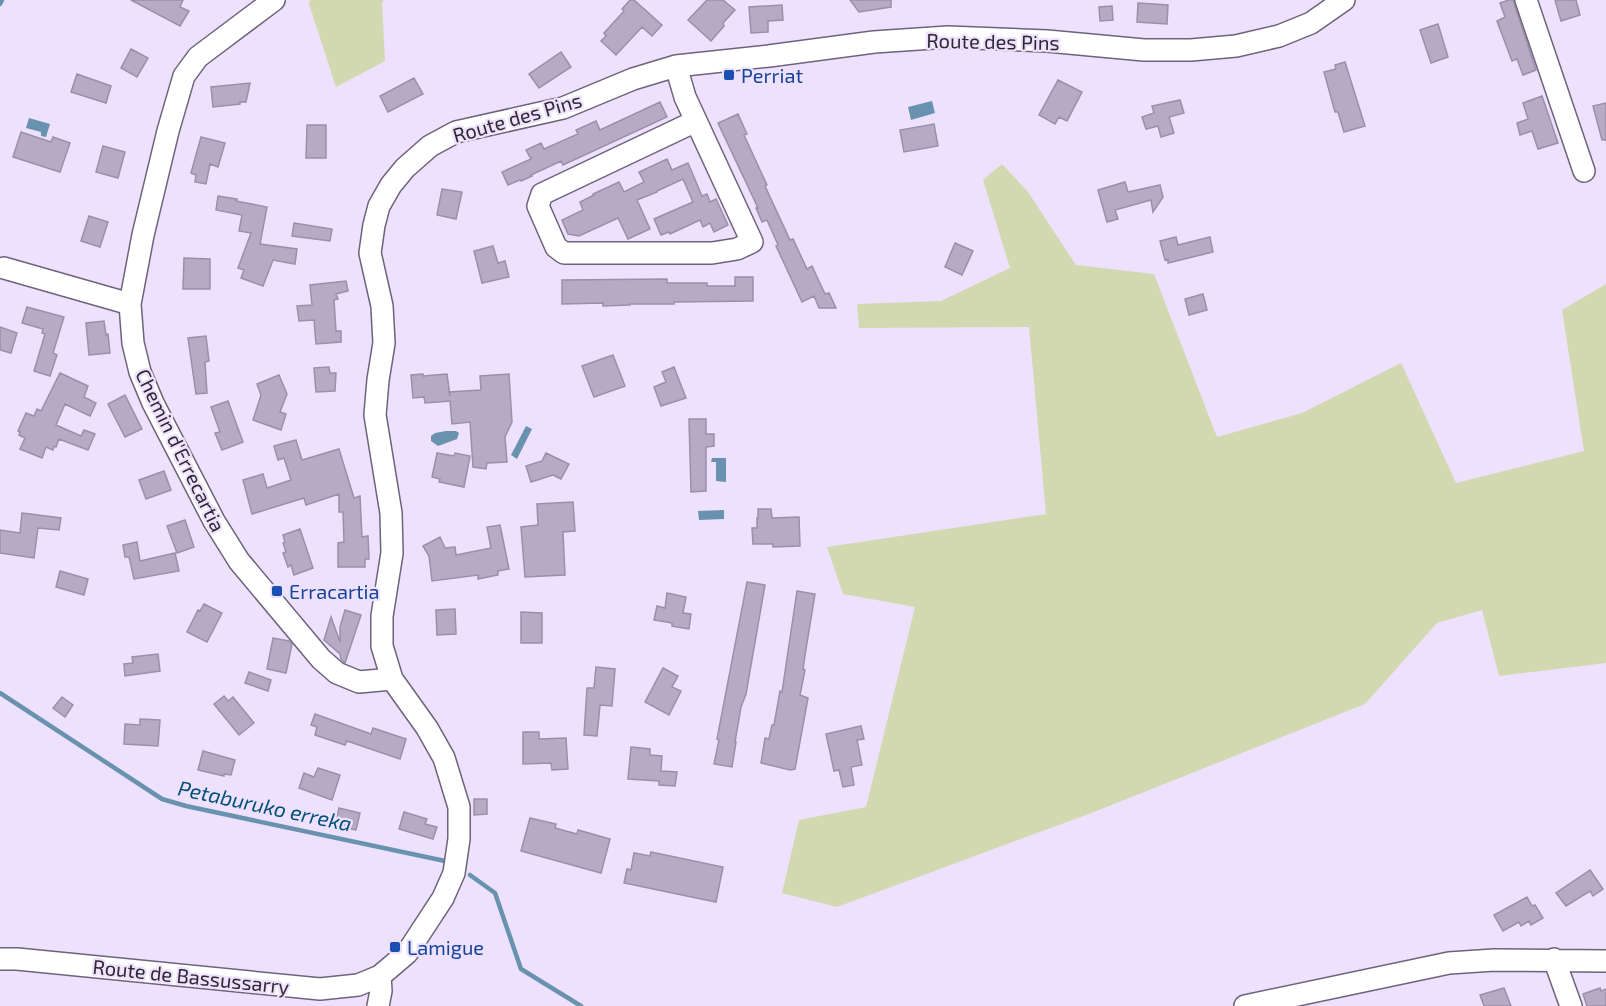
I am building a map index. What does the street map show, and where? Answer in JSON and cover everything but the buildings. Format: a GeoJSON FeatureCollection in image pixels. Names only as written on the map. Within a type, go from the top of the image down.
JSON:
{"type":"FeatureCollection","features":[{"type":"Feature","properties":{"kind":"street","name":"Chemin d'Errecartia"},"geometry":{"type":"LineString","coordinates":[[274,0],[198,57],[184,76],[143,235],[130,304],[133,343],[140,372],[149,393],[214,521],[240,561],[321,659],[337,673],[359,682],[392,679]]}},
{"type":"Feature","properties":{"kind":"street","name":"Route des Pins"},"geometry":{"type":"LineString","coordinates":[[380,976],[407,953],[443,898],[454,873],[459,839],[459,807],[444,758],[427,728],[392,679],[382,646],[382,616],[392,553],[391,513],[375,415],[384,343],[382,306],[370,253],[374,225],[380,206],[391,185],[405,168],[430,146],[456,132],[563,108],[633,79],[676,66],[874,42],[948,38],[1047,41],[1144,50],[1191,50],[1236,46],[1279,36],[1311,23],[1344,0]]}},
{"type":"Feature","properties":{"kind":"street"},"geometry":{"type":"LineString","coordinates":[[1526,0],[1584,171]]}},
{"type":"Feature","properties":{"kind":"street"},"geometry":{"type":"LineString","coordinates":[[676,66],[686,98],[752,242],[738,249],[712,253],[564,253],[556,247],[538,206],[543,194],[696,121]]}},
{"type":"Feature","properties":{"kind":"street"},"geometry":{"type":"LineString","coordinates":[[4,268],[130,304]]}},
{"type":"Feature","properties":{"kind":"street","name":"Route de Bassussarry"},"geometry":{"type":"LineString","coordinates":[[0,958],[320,989],[358,985],[380,976]]}},
{"type":"Feature","properties":{"kind":"street"},"geometry":{"type":"LineString","coordinates":[[1252,1005],[1449,963],[1554,959],[1606,961]]}},
{"type":"Feature","properties":{"kind":"street"},"geometry":{"type":"LineString","coordinates":[[1554,959],[1570,1006]]}},
{"type":"Feature","properties":{"kind":"street"},"geometry":{"type":"LineString","coordinates":[[378,1006],[381,991],[380,976]]}},
{"type":"Feature","properties":{"kind":"green space"},"geometry":{"type":"Polygon","coordinates":[[[310,0],[384,0],[382,2],[385,61],[336,87],[309,4],[310,0]]]}},
{"type":"Feature","properties":{"kind":"green space"},"geometry":{"type":"Polygon","coordinates":[[[1002,164],[1028,192],[1076,265],[1154,274],[1217,437],[1302,413],[1401,363],[1456,483],[1584,451],[1562,310],[1606,284],[1606,663],[1499,676],[1482,610],[1437,623],[1365,704],[1094,812],[837,907],[782,893],[799,820],[866,807],[915,607],[843,594],[827,547],[1046,514],[1029,327],[859,328],[857,304],[941,301],[1010,268],[983,180],[1002,164]]]}},
{"type":"Feature","properties":{"kind":"water"},"geometry":{"type":"Polygon","coordinates":[[[932,101],[935,113],[911,120],[908,107],[932,101]]]}},
{"type":"Feature","properties":{"kind":"water"},"geometry":{"type":"Polygon","coordinates":[[[29,118],[50,124],[46,137],[41,136],[41,132],[26,128],[29,118]]]}},
{"type":"Feature","properties":{"kind":"water"},"geometry":{"type":"Polygon","coordinates":[[[526,426],[532,429],[517,459],[511,455],[526,426]]]}},
{"type":"Feature","properties":{"kind":"water"},"geometry":{"type":"Polygon","coordinates":[[[446,431],[459,433],[457,439],[438,446],[431,441],[431,436],[435,433],[446,431]]]}},
{"type":"Feature","properties":{"kind":"water"},"geometry":{"type":"Polygon","coordinates":[[[712,458],[726,458],[726,482],[716,481],[716,462],[711,462],[712,458]]]}},
{"type":"Feature","properties":{"kind":"water"},"geometry":{"type":"Polygon","coordinates":[[[724,510],[724,519],[699,520],[698,511],[724,510]]]}},
{"type":"Feature","properties":{"kind":"waterway"},"geometry":{"type":"LineString","coordinates":[[0,4],[2,0]]}},
{"type":"Feature","properties":{"kind":"waterway","name":"Petaburuko erreka"},"geometry":{"type":"LineString","coordinates":[[0,693],[162,799],[445,861]]}},
{"type":"Feature","properties":{"kind":"waterway","name":"Petaburuko erreka"},"geometry":{"type":"LineString","coordinates":[[470,875],[495,893],[521,969],[581,1006]]}},
{"type":"Feature","properties":{"kind":"place","name":"Perriat"},"geometry":{"type":"Point","coordinates":[729,75]}},
{"type":"Feature","properties":{"kind":"place","name":"Erracartia"},"geometry":{"type":"Point","coordinates":[277,591]}},
{"type":"Feature","properties":{"kind":"place","name":"Lamigue"},"geometry":{"type":"Point","coordinates":[395,947]}}]}
